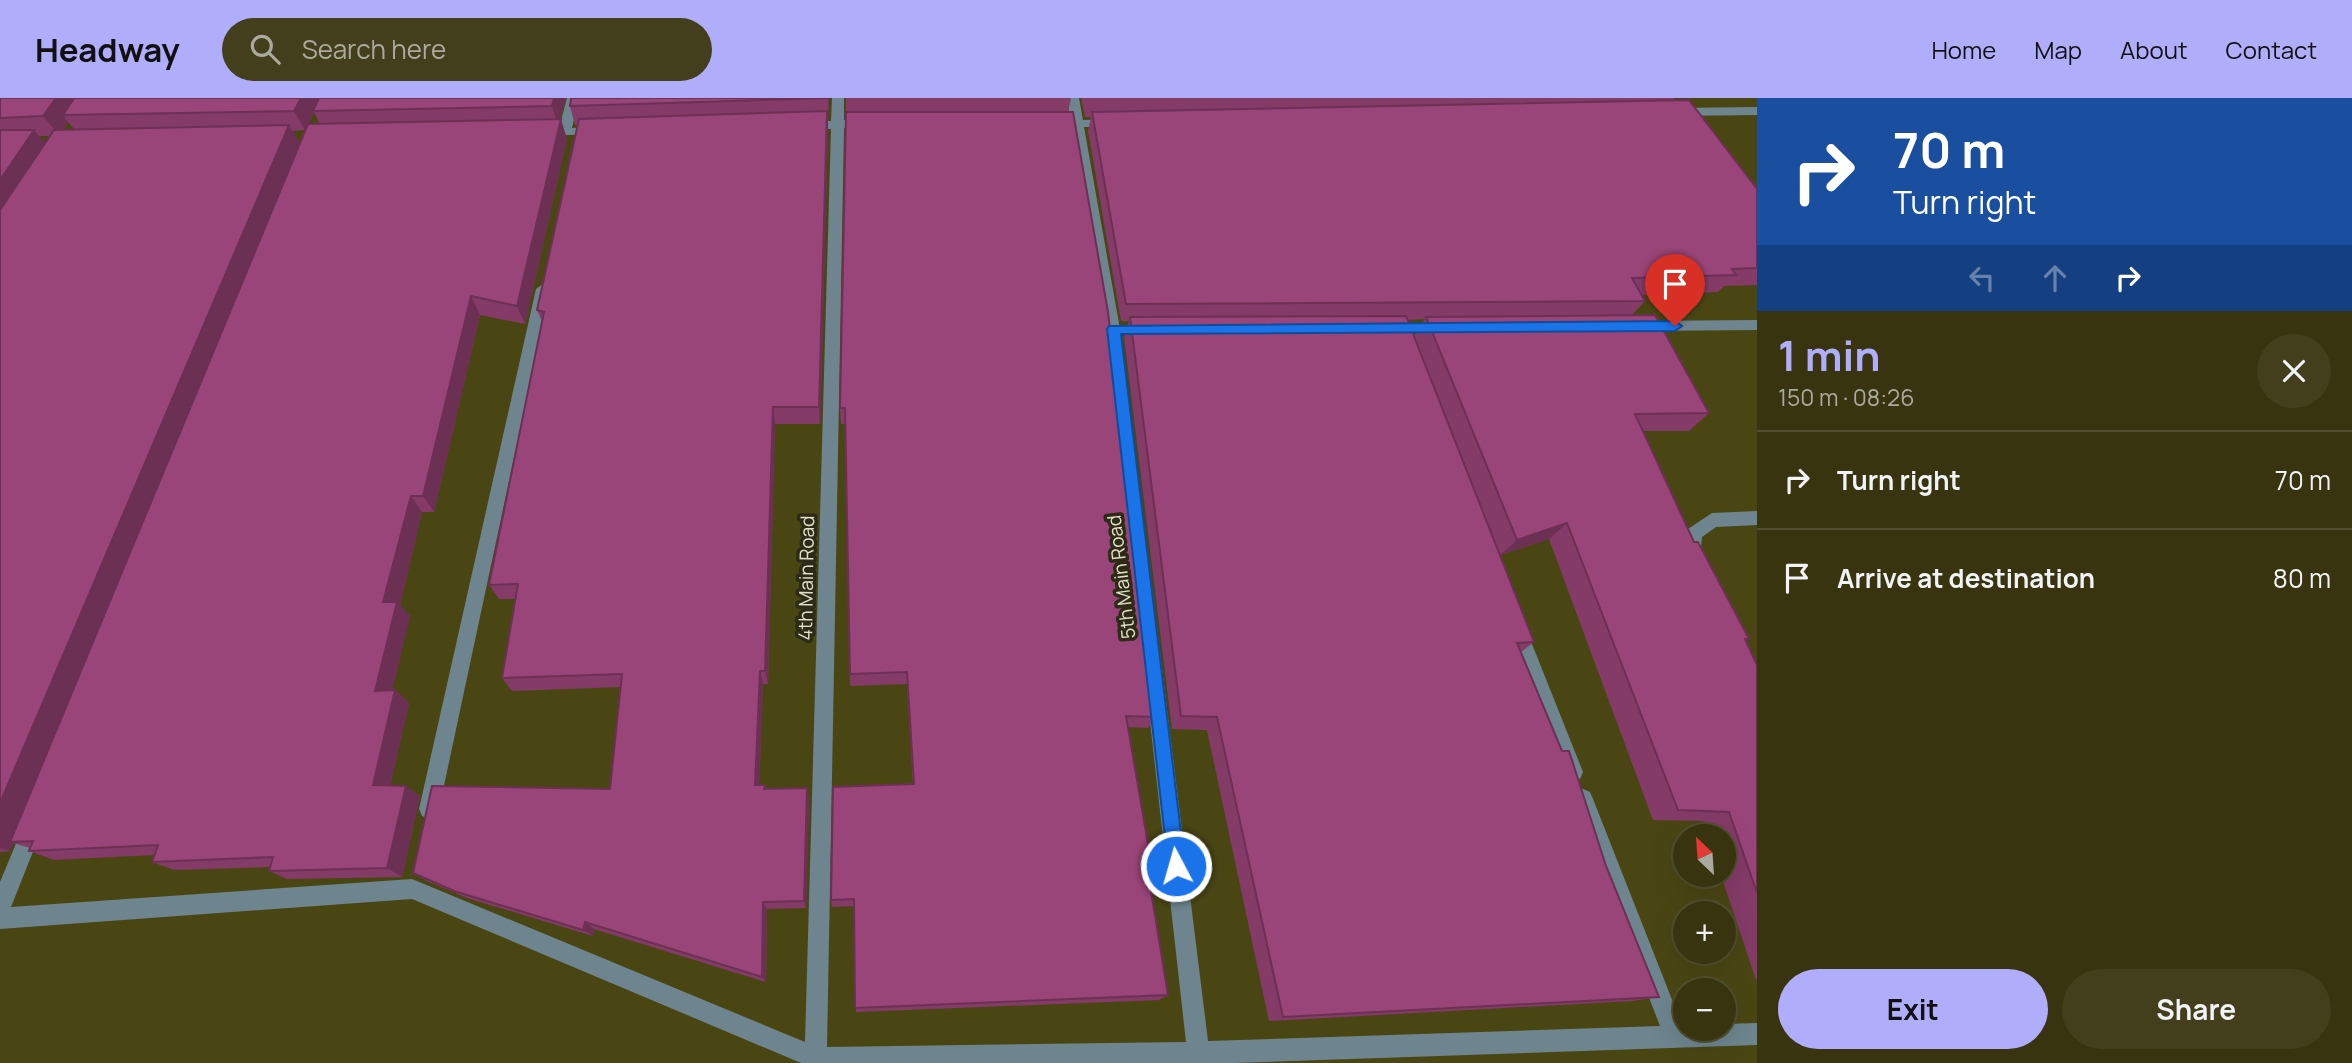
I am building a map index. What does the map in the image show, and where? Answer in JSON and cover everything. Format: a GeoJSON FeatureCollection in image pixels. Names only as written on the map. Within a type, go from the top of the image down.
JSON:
{"type":"FeatureCollection","features":[{"type":"Feature","properties":{"kind":"street"},"geometry":{"type":"LineString","coordinates":[[572,137],[573,98]]}},
{"type":"Feature","properties":{"kind":"street","name":"4th Main Road"},"geometry":{"type":"LineString","coordinates":[[817,1061],[838,98]]}},
{"type":"Feature","properties":{"kind":"street","name":"5th Main Road"},"geometry":{"type":"LineString","coordinates":[[1073,98],[1120,329],[1198,1053]]}},
{"type":"Feature","properties":{"kind":"street"},"geometry":{"type":"LineString","coordinates":[[1677,116],[1757,111]]}},
{"type":"Feature","properties":{"kind":"street"},"geometry":{"type":"LineString","coordinates":[[1039,124],[1121,123]]}},
{"type":"Feature","properties":{"kind":"street"},"geometry":{"type":"LineString","coordinates":[[797,125],[879,124]]}},
{"type":"Feature","properties":{"kind":"street"},"geometry":{"type":"LineString","coordinates":[[525,133],[572,137],[618,131]]}},
{"type":"Feature","properties":{"kind":"street"},"geometry":{"type":"LineString","coordinates":[[426,821],[548,267]]}},
{"type":"Feature","properties":{"kind":"street"},"geometry":{"type":"LineString","coordinates":[[1620,327],[1757,325]]}},
{"type":"Feature","properties":{"kind":"street"},"geometry":{"type":"LineString","coordinates":[[1703,581],[1692,558],[1694,534],[1712,520],[1757,518]]}},
{"type":"Feature","properties":{"kind":"street"},"geometry":{"type":"LineString","coordinates":[[1511,612],[1673,1032]]}},
{"type":"Feature","properties":{"kind":"street"},"geometry":{"type":"LineString","coordinates":[[0,908],[41,806]]}},
{"type":"Feature","properties":{"kind":"street"},"geometry":{"type":"LineString","coordinates":[[0,918],[413,882],[817,1061],[1198,1053],[1673,1037]]}},
{"type":"Feature","properties":{"kind":"street"},"geometry":{"type":"LineString","coordinates":[[1736,1035],[1757,1034]]}},
{"type":"Feature","properties":{"kind":"building"},"geometry":{"type":"Polygon","coordinates":[[[0,98],[56,98],[43,116],[0,118],[0,98]]]}},
{"type":"Feature","properties":{"kind":"building"},"geometry":{"type":"Polygon","coordinates":[[[74,98],[301,98],[294,111],[63,115],[74,98]]]}},
{"type":"Feature","properties":{"kind":"building"},"geometry":{"type":"Polygon","coordinates":[[[319,98],[554,98],[552,106],[313,111],[319,98]]]}},
{"type":"Feature","properties":{"kind":"building"},"geometry":{"type":"Polygon","coordinates":[[[571,98],[828,98],[570,106],[571,98]]]}},
{"type":"Feature","properties":{"kind":"building"},"geometry":{"type":"Polygon","coordinates":[[[1689,100],[1757,189],[1757,268],[1732,269],[1736,275],[1632,278],[1645,301],[1126,304],[1092,112],[1689,100]]]}},
{"type":"Feature","properties":{"kind":"building"},"geometry":{"type":"Polygon","coordinates":[[[827,111],[819,407],[773,407],[765,671],[760,671],[755,785],[765,785],[764,789],[807,788],[804,901],[763,902],[762,977],[585,922],[583,930],[454,891],[413,873],[432,786],[610,789],[622,674],[502,678],[518,584],[489,585],[544,312],[537,310],[579,119],[827,111]]]}},
{"type":"Feature","properties":{"kind":"building"},"geometry":{"type":"Polygon","coordinates":[[[846,112],[1073,112],[1108,312],[1156,717],[1126,716],[1155,885],[1150,885],[1168,995],[855,1008],[854,899],[831,900],[833,787],[914,784],[907,672],[850,674],[845,408],[840,408],[846,112]]]}},
{"type":"Feature","properties":{"kind":"building"},"geometry":{"type":"Polygon","coordinates":[[[561,119],[517,306],[471,296],[423,496],[411,496],[383,602],[397,602],[375,691],[395,690],[373,785],[406,786],[387,868],[269,871],[273,857],[152,862],[158,845],[29,851],[33,841],[10,842],[308,124],[561,119]]]}},
{"type":"Feature","properties":{"kind":"building"},"geometry":{"type":"Polygon","coordinates":[[[289,125],[0,803],[0,210],[54,130],[289,125]]]}},
{"type":"Feature","properties":{"kind":"building"},"geometry":{"type":"Polygon","coordinates":[[[0,130],[34,130],[0,180],[0,130]]]}},
{"type":"Feature","properties":{"kind":"building"},"geometry":{"type":"Polygon","coordinates":[[[1655,315],[1709,413],[1635,414],[1694,542],[1698,542],[1749,639],[1745,639],[1757,665],[1757,893],[1736,832],[1736,824],[1733,824],[1729,812],[1678,810],[1567,523],[1517,540],[1426,317],[1655,315]]]}},
{"type":"Feature","properties":{"kind":"building"},"geometry":{"type":"Polygon","coordinates":[[[1406,316],[1534,642],[1517,643],[1562,751],[1569,751],[1606,866],[1659,997],[1283,1017],[1217,717],[1181,716],[1130,317],[1406,316]]]}},
{"type":"Feature","properties":{"kind":"route"},"geometry":{"type":"LineString","coordinates":[[1176,866],[1113,329],[1675,326]]}}]}
